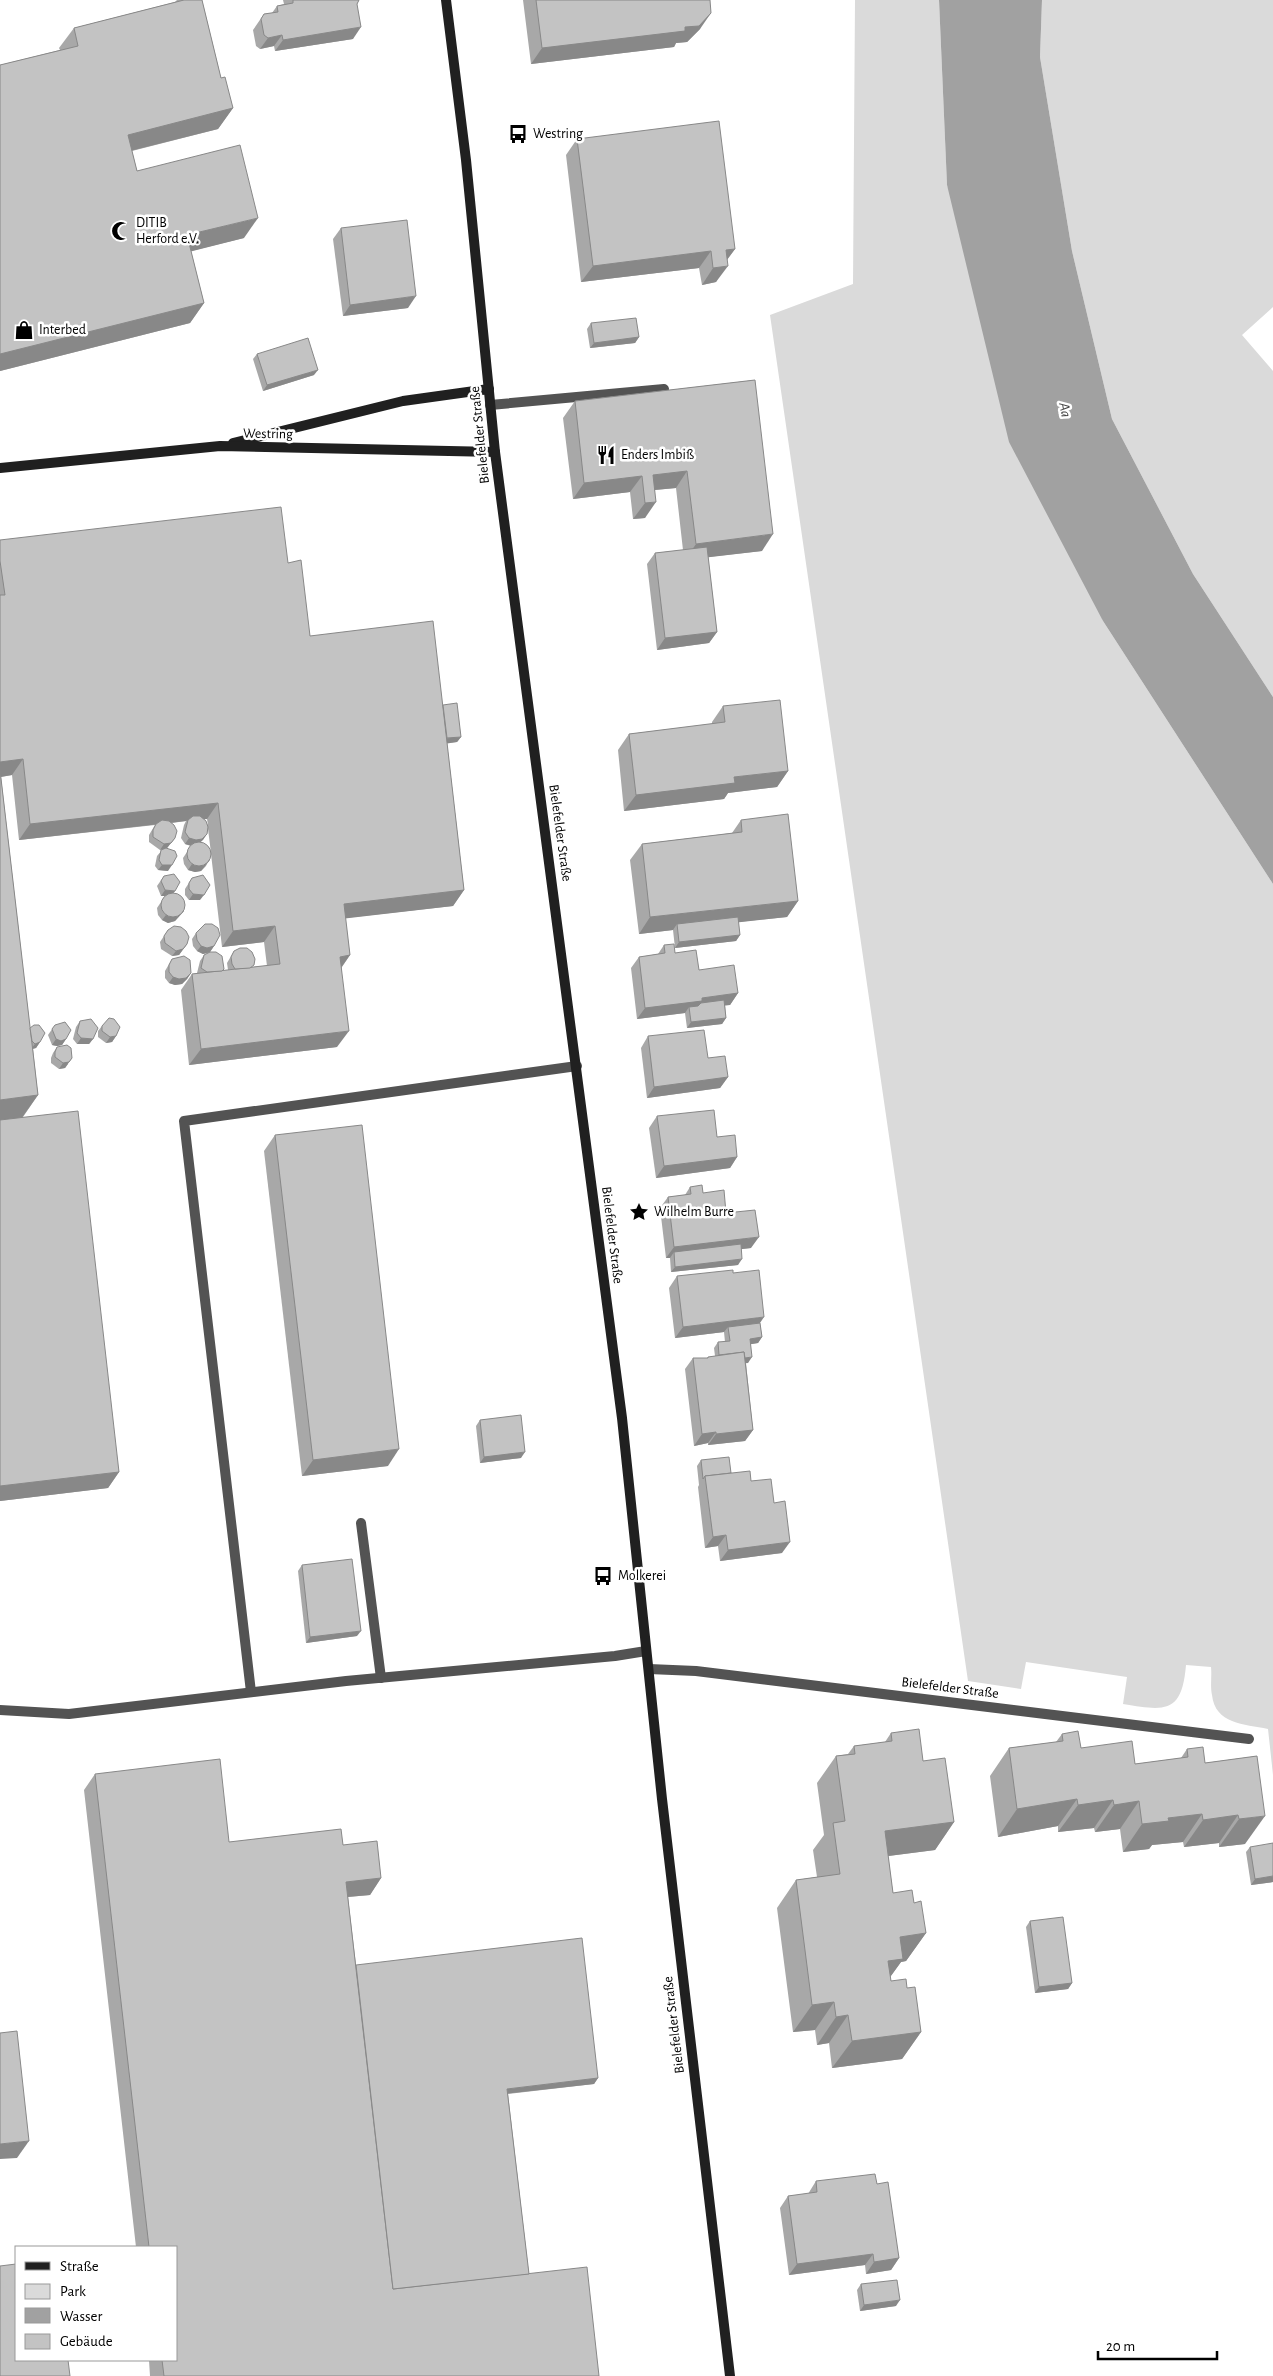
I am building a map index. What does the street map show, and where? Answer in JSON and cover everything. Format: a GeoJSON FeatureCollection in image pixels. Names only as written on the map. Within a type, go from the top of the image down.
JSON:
{"type":"FeatureCollection","features":[{"type":"Feature","properties":{"kind":"street","name":"Bielefelder Straße"},"geometry":{"type":"LineString","coordinates":[[446,0],[466,160],[495,452],[622,1418],[692,2063],[730,2376]]}},
{"type":"Feature","properties":{"kind":"street","name":"Westring"},"geometry":{"type":"LineString","coordinates":[[220,446],[403,401],[489,389]]}},
{"type":"Feature","properties":{"kind":"street"},"geometry":{"type":"LineString","coordinates":[[490,405],[664,389]]}},
{"type":"Feature","properties":{"kind":"street","name":"Westring"},"geometry":{"type":"LineString","coordinates":[[0,468],[220,446],[495,452]]}},
{"type":"Feature","properties":{"kind":"street"},"geometry":{"type":"LineString","coordinates":[[251,1692],[184,1121],[577,1066]]}},
{"type":"Feature","properties":{"kind":"street"},"geometry":{"type":"LineString","coordinates":[[361,1523],[381,1678]]}},
{"type":"Feature","properties":{"kind":"street"},"geometry":{"type":"LineString","coordinates":[[0,1710],[69,1714],[251,1692],[615,1656],[646,1651]]}},
{"type":"Feature","properties":{"kind":"street","name":"Bielefelder Straße"},"geometry":{"type":"LineString","coordinates":[[648,1670],[696,1671],[1249,1739]]}},
{"type":"Feature","properties":{"kind":"green space"},"geometry":{"type":"Polygon","coordinates":[[[855,0],[939,0],[947,185],[1103,621],[1273,884],[1273,1775],[1268,1729],[1232,1721],[1219,1712],[1214,1705],[1212,1695],[1211,1667],[1186,1665],[1180,1693],[1169,1706],[1160,1708],[1123,1704],[1127,1677],[1026,1662],[1021,1689],[968,1681],[770,315],[853,284],[855,0]]]}},
{"type":"Feature","properties":{"kind":"green space"},"geometry":{"type":"Polygon","coordinates":[[[1042,0],[1273,0],[1273,307],[1242,335],[1273,371],[1273,697],[1193,574],[1112,419],[1072,251],[1040,57],[1042,0]]]}},
{"type":"Feature","properties":{"kind":"water","name":"Aa"},"geometry":{"type":"Polygon","coordinates":[[[939,0],[1042,0],[1040,57],[1072,251],[1112,419],[1193,574],[1273,697],[1273,884],[1103,621],[1009,442],[947,185],[939,0]]]}},
{"type":"Feature","properties":{"kind":"building"},"geometry":{"type":"Polygon","coordinates":[[[184,0],[202,0],[221,78],[225,77],[233,108],[128,135],[137,171],[240,145],[258,218],[187,235],[204,303],[0,354],[0,65],[78,46],[74,28],[184,0]]]}},
{"type":"Feature","properties":{"kind":"building"},"geometry":{"type":"Polygon","coordinates":[[[293,0],[359,0],[357,4],[361,27],[283,40],[282,35],[268,38],[264,35],[261,19],[264,14],[278,12],[277,6],[293,3],[293,0]]]}},
{"type":"Feature","properties":{"kind":"building"},"geometry":{"type":"Polygon","coordinates":[[[536,0],[710,0],[711,13],[699,26],[685,27],[685,31],[542,48],[536,0]]]}},
{"type":"Feature","properties":{"kind":"building"},"geometry":{"type":"Polygon","coordinates":[[[719,121],[735,249],[726,250],[728,266],[713,268],[711,251],[593,266],[577,139],[719,121]]]}},
{"type":"Feature","properties":{"kind":"building"},"geometry":{"type":"Polygon","coordinates":[[[407,220],[416,296],[350,305],[341,228],[407,220]]]}},
{"type":"Feature","properties":{"kind":"building"},"geometry":{"type":"Polygon","coordinates":[[[636,318],[639,337],[594,343],[591,323],[636,318]]]}},
{"type":"Feature","properties":{"kind":"building"},"geometry":{"type":"Polygon","coordinates":[[[308,338],[318,370],[267,385],[257,354],[308,338]]]}},
{"type":"Feature","properties":{"kind":"building"},"geometry":{"type":"Polygon","coordinates":[[[755,380],[773,534],[696,544],[687,471],[653,475],[656,502],[645,503],[642,476],[584,483],[575,401],[755,380]]]}},
{"type":"Feature","properties":{"kind":"building"},"geometry":{"type":"Polygon","coordinates":[[[281,507],[288,563],[301,560],[310,636],[433,621],[464,890],[344,904],[350,955],[340,957],[349,1031],[201,1049],[192,974],[280,964],[275,926],[233,931],[218,803],[30,824],[23,759],[0,762],[0,595],[5,595],[0,561],[0,540],[281,507]]]}},
{"type":"Feature","properties":{"kind":"building"},"geometry":{"type":"Polygon","coordinates":[[[707,547],[717,632],[665,638],[655,553],[707,547]]]}},
{"type":"Feature","properties":{"kind":"building"},"geometry":{"type":"Polygon","coordinates":[[[780,700],[788,771],[734,777],[735,783],[636,795],[629,734],[725,722],[723,706],[780,700]]]}},
{"type":"Feature","properties":{"kind":"building"},"geometry":{"type":"Polygon","coordinates":[[[457,703],[461,737],[447,738],[443,705],[457,703]]]}},
{"type":"Feature","properties":{"kind":"building"},"geometry":{"type":"Polygon","coordinates":[[[0,770],[38,1095],[0,1100],[0,770]]]}},
{"type":"Feature","properties":{"kind":"building"},"geometry":{"type":"Polygon","coordinates":[[[788,814],[798,901],[650,917],[642,844],[742,832],[741,820],[788,814]]]}},
{"type":"Feature","properties":{"kind":"building"},"geometry":{"type":"Polygon","coordinates":[[[193,816],[200,816],[206,821],[208,827],[207,834],[202,839],[189,838],[185,832],[188,820],[193,816]]]}},
{"type":"Feature","properties":{"kind":"building"},"geometry":{"type":"Polygon","coordinates":[[[162,820],[169,821],[177,831],[171,843],[164,844],[153,837],[153,830],[156,824],[162,820]]]}},
{"type":"Feature","properties":{"kind":"building"},"geometry":{"type":"Polygon","coordinates":[[[199,842],[204,843],[210,849],[210,859],[204,865],[199,866],[194,865],[188,859],[187,854],[188,849],[194,843],[199,842]]]}},
{"type":"Feature","properties":{"kind":"building"},"geometry":{"type":"Polygon","coordinates":[[[166,848],[175,851],[177,856],[172,865],[162,865],[159,860],[161,850],[166,848]]]}},
{"type":"Feature","properties":{"kind":"building"},"geometry":{"type":"Polygon","coordinates":[[[174,874],[180,882],[175,891],[165,890],[161,881],[164,876],[174,874]]]}},
{"type":"Feature","properties":{"kind":"building"},"geometry":{"type":"Polygon","coordinates":[[[203,875],[210,885],[204,895],[193,894],[189,889],[189,883],[192,878],[203,875]]]}},
{"type":"Feature","properties":{"kind":"building"},"geometry":{"type":"Polygon","coordinates":[[[173,893],[178,894],[184,900],[184,910],[178,916],[173,917],[168,916],[162,910],[161,905],[162,900],[168,894],[173,893]]]}},
{"type":"Feature","properties":{"kind":"building"},"geometry":{"type":"Polygon","coordinates":[[[738,917],[740,935],[679,942],[677,924],[738,917]]]}},
{"type":"Feature","properties":{"kind":"building"},"geometry":{"type":"Polygon","coordinates":[[[205,924],[212,924],[218,928],[220,935],[214,946],[207,948],[201,946],[197,940],[196,933],[205,924]]]}},
{"type":"Feature","properties":{"kind":"building"},"geometry":{"type":"Polygon","coordinates":[[[174,926],[181,927],[189,937],[183,949],[176,951],[165,943],[164,936],[174,926]]]}},
{"type":"Feature","properties":{"kind":"building"},"geometry":{"type":"Polygon","coordinates":[[[674,944],[675,953],[696,950],[699,970],[734,965],[738,993],[702,998],[702,1001],[645,1008],[639,957],[665,953],[664,945],[674,944]]]}},
{"type":"Feature","properties":{"kind":"building"},"geometry":{"type":"Polygon","coordinates":[[[240,948],[247,948],[252,952],[255,959],[254,965],[250,968],[235,969],[232,964],[231,957],[234,951],[240,948]]]}},
{"type":"Feature","properties":{"kind":"building"},"geometry":{"type":"Polygon","coordinates":[[[216,952],[222,956],[224,969],[222,971],[207,972],[201,968],[204,955],[216,952]]]}},
{"type":"Feature","properties":{"kind":"building"},"geometry":{"type":"Polygon","coordinates":[[[184,956],[190,960],[191,973],[186,978],[179,979],[173,977],[169,972],[169,965],[172,959],[184,956]]]}},
{"type":"Feature","properties":{"kind":"building"},"geometry":{"type":"Polygon","coordinates":[[[724,1000],[726,1018],[691,1022],[689,1007],[698,1006],[701,1003],[724,1000]]]}},
{"type":"Feature","properties":{"kind":"building"},"geometry":{"type":"Polygon","coordinates":[[[109,1018],[114,1019],[120,1027],[116,1036],[110,1037],[102,1031],[102,1026],[109,1018]]]}},
{"type":"Feature","properties":{"kind":"building"},"geometry":{"type":"Polygon","coordinates":[[[91,1019],[98,1028],[93,1039],[81,1038],[77,1033],[80,1021],[91,1019]]]}},
{"type":"Feature","properties":{"kind":"building"},"geometry":{"type":"Polygon","coordinates":[[[65,1022],[71,1030],[66,1039],[61,1041],[56,1039],[52,1029],[55,1025],[65,1022]]]}},
{"type":"Feature","properties":{"kind":"building"},"geometry":{"type":"Polygon","coordinates":[[[34,1025],[39,1025],[45,1033],[40,1042],[35,1044],[32,1041],[30,1028],[34,1025]]]}},
{"type":"Feature","properties":{"kind":"building"},"geometry":{"type":"Polygon","coordinates":[[[704,1030],[708,1058],[725,1056],[728,1077],[654,1087],[648,1036],[704,1030]]]}},
{"type":"Feature","properties":{"kind":"building"},"geometry":{"type":"Polygon","coordinates":[[[67,1045],[71,1048],[72,1058],[69,1062],[63,1063],[55,1057],[55,1052],[57,1047],[67,1045]]]}},
{"type":"Feature","properties":{"kind":"building"},"geometry":{"type":"Polygon","coordinates":[[[714,1110],[717,1137],[735,1135],[737,1157],[664,1166],[657,1116],[714,1110]]]}},
{"type":"Feature","properties":{"kind":"building"},"geometry":{"type":"Polygon","coordinates":[[[78,1111],[119,1472],[0,1486],[0,1120],[78,1111]]]}},
{"type":"Feature","properties":{"kind":"building"},"geometry":{"type":"Polygon","coordinates":[[[362,1125],[399,1449],[313,1460],[275,1135],[362,1125]]]}},
{"type":"Feature","properties":{"kind":"building"},"geometry":{"type":"Polygon","coordinates":[[[702,1185],[703,1193],[724,1190],[726,1213],[755,1210],[759,1237],[674,1247],[668,1197],[691,1194],[690,1187],[702,1185]]]}},
{"type":"Feature","properties":{"kind":"building"},"geometry":{"type":"Polygon","coordinates":[[[741,1244],[742,1259],[675,1267],[674,1252],[741,1244]]]}},
{"type":"Feature","properties":{"kind":"building"},"geometry":{"type":"Polygon","coordinates":[[[733,1270],[733,1273],[759,1270],[764,1317],[683,1327],[677,1276],[733,1270]]]}},
{"type":"Feature","properties":{"kind":"building"},"geometry":{"type":"Polygon","coordinates":[[[760,1323],[762,1337],[750,1339],[752,1357],[745,1358],[744,1352],[719,1355],[718,1342],[730,1341],[728,1327],[760,1323]]]}},
{"type":"Feature","properties":{"kind":"building"},"geometry":{"type":"Polygon","coordinates":[[[744,1352],[753,1430],[702,1434],[693,1358],[708,1358],[744,1352]]]}},
{"type":"Feature","properties":{"kind":"building"},"geometry":{"type":"Polygon","coordinates":[[[521,1415],[525,1452],[484,1457],[480,1420],[521,1415]]]}},
{"type":"Feature","properties":{"kind":"building"},"geometry":{"type":"Polygon","coordinates":[[[729,1457],[731,1473],[705,1476],[703,1479],[701,1460],[729,1457]]]}},
{"type":"Feature","properties":{"kind":"building"},"geometry":{"type":"Polygon","coordinates":[[[750,1471],[751,1481],[771,1479],[774,1503],[785,1501],[790,1542],[728,1550],[726,1535],[713,1537],[705,1476],[750,1471]]]}},
{"type":"Feature","properties":{"kind":"building"},"geometry":{"type":"Polygon","coordinates":[[[352,1559],[361,1631],[310,1637],[302,1565],[352,1559]]]}},
{"type":"Feature","properties":{"kind":"building"},"geometry":{"type":"Polygon","coordinates":[[[919,1729],[923,1761],[945,1758],[954,1822],[885,1831],[893,1893],[912,1890],[914,1903],[921,1901],[926,1933],[900,1937],[903,1959],[888,1961],[891,1981],[906,1979],[907,1988],[915,1987],[921,2032],[852,2041],[848,2015],[836,2017],[834,2002],[812,2005],[796,1880],[840,1874],[833,1823],[845,1821],[836,1756],[855,1754],[854,1746],[892,1741],[891,1733],[919,1729]]]}},
{"type":"Feature","properties":{"kind":"building"},"geometry":{"type":"Polygon","coordinates":[[[1078,1731],[1081,1748],[1132,1741],[1135,1764],[1188,1757],[1187,1749],[1203,1747],[1205,1763],[1257,1756],[1265,1816],[1239,1819],[1238,1815],[1203,1820],[1202,1814],[1168,1818],[1169,1821],[1142,1824],[1139,1801],[1114,1805],[1113,1800],[1078,1805],[1077,1799],[1017,1809],[1009,1748],[1063,1741],[1062,1734],[1078,1731]]]}},
{"type":"Feature","properties":{"kind":"building"},"geometry":{"type":"Polygon","coordinates":[[[220,1759],[229,1842],[341,1829],[343,1845],[377,1841],[381,1878],[346,1882],[393,2289],[587,2267],[599,2376],[164,2376],[162,2361],[178,2361],[178,2246],[149,2246],[95,1774],[220,1759]]]}},
{"type":"Feature","properties":{"kind":"building"},"geometry":{"type":"Polygon","coordinates":[[[1273,1843],[1273,1876],[1255,1879],[1250,1847],[1273,1843]]]}},
{"type":"Feature","properties":{"kind":"building"},"geometry":{"type":"Polygon","coordinates":[[[1063,1917],[1072,1983],[1039,1987],[1030,1921],[1063,1917]]]}},
{"type":"Feature","properties":{"kind":"building"},"geometry":{"type":"Polygon","coordinates":[[[582,1938],[598,2078],[507,2089],[529,2274],[393,2289],[356,1965],[582,1938]]]}},
{"type":"Feature","properties":{"kind":"building"},"geometry":{"type":"Polygon","coordinates":[[[17,2031],[29,2141],[0,2144],[0,2033],[17,2031]]]}},
{"type":"Feature","properties":{"kind":"building"},"geometry":{"type":"Polygon","coordinates":[[[875,2174],[877,2184],[888,2182],[899,2258],[874,2262],[873,2254],[797,2264],[788,2196],[817,2192],[816,2181],[875,2174]]]}},
{"type":"Feature","properties":{"kind":"building"},"geometry":{"type":"Polygon","coordinates":[[[15,2264],[15,2361],[68,2361],[70,2376],[0,2376],[0,2266],[15,2264]]]}},
{"type":"Feature","properties":{"kind":"building"},"geometry":{"type":"Polygon","coordinates":[[[897,2280],[900,2300],[864,2305],[861,2284],[897,2280]]]}},
{"type":"Feature","properties":{"kind":"place","name":"Westring"},"geometry":{"type":"Point","coordinates":[518,134]}},
{"type":"Feature","properties":{"kind":"place","name":"DITIB Herford e.V."},"geometry":{"type":"Point","coordinates":[121,231]}},
{"type":"Feature","properties":{"kind":"place","name":"Interbed"},"geometry":{"type":"Point","coordinates":[24,330]}},
{"type":"Feature","properties":{"kind":"place","name":"Enders Imbiß"},"geometry":{"type":"Point","coordinates":[606,455]}},
{"type":"Feature","properties":{"kind":"place","name":"Wilhelm Burre"},"geometry":{"type":"Point","coordinates":[639,1212]}},
{"type":"Feature","properties":{"kind":"place","name":"Molkerei"},"geometry":{"type":"Point","coordinates":[603,1576]}}]}
